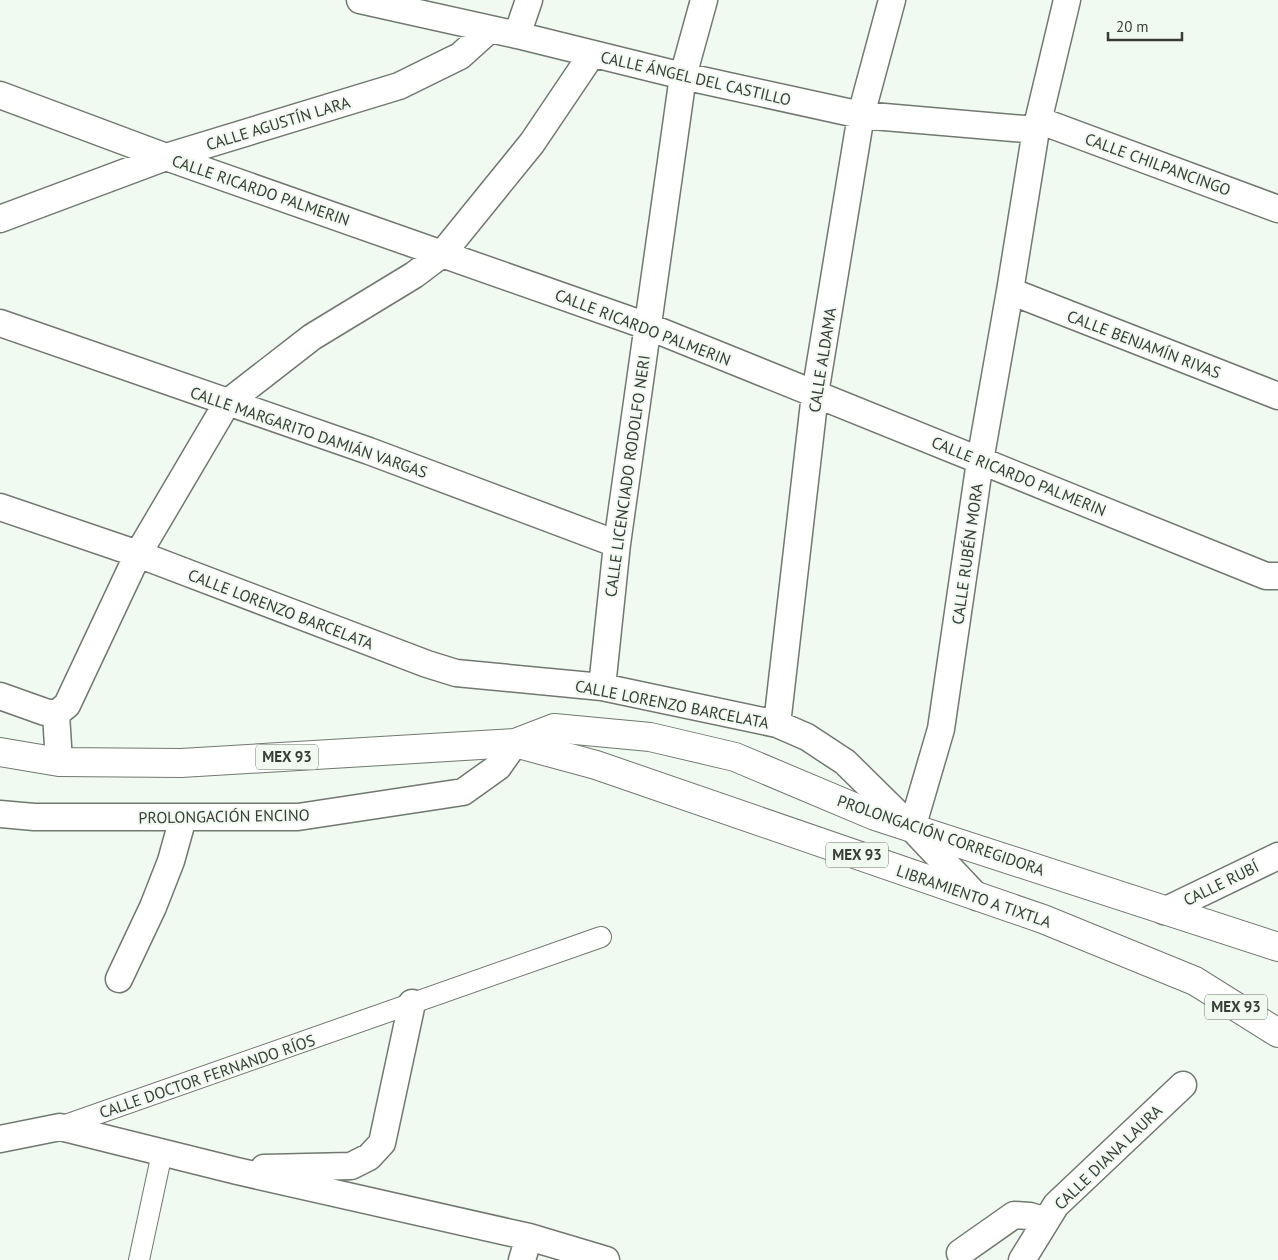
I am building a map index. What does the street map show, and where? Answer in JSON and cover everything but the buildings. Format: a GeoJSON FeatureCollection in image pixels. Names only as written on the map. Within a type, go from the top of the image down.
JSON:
{"type":"FeatureCollection","features":[{"type":"Feature","properties":{"kind":"main road","name":"PROLONGACIÓN CORREGIDORA"},"geometry":{"type":"LineString","coordinates":[[515,743],[554,728],[650,737],[736,757],[875,816],[1278,947]]}},
{"type":"Feature","properties":{"kind":"main road","name":"MEX 93"},"geometry":{"type":"LineString","coordinates":[[0,752],[59,762],[181,763],[515,743]]}},
{"type":"Feature","properties":{"kind":"main road","name":"LIBRAMIENTO A TIXTLA"},"geometry":{"type":"LineString","coordinates":[[515,743],[596,765],[1042,920],[1194,981],[1278,1033]]}},
{"type":"Feature","properties":{"kind":"street","name":"CALLE ÁNGEL DEL CASTILLO"},"geometry":{"type":"LineString","coordinates":[[360,0],[517,35],[683,76],[861,115],[1037,125]]}},
{"type":"Feature","properties":{"kind":"street"},"geometry":{"type":"LineString","coordinates":[[517,35],[529,0]]}},
{"type":"Feature","properties":{"kind":"street","name":"CALLE LICENCIADO RODOLFO NERI"},"geometry":{"type":"LineString","coordinates":[[602,687],[616,544],[683,76],[704,0]]}},
{"type":"Feature","properties":{"kind":"street","name":"CALLE ALDAMA"},"geometry":{"type":"LineString","coordinates":[[777,724],[816,394],[861,115],[892,0]]}},
{"type":"Feature","properties":{"kind":"street","name":"CALLE RUBÉN MORA"},"geometry":{"type":"LineString","coordinates":[[912,828],[941,729],[980,461],[1037,125],[1067,0]]}},
{"type":"Feature","properties":{"kind":"street","name":"CALLE AGUSTÍN LARA"},"geometry":{"type":"LineString","coordinates":[[0,218],[166,157],[399,86],[460,56],[490,29]]}},
{"type":"Feature","properties":{"kind":"street"},"geometry":{"type":"LineString","coordinates":[[0,696],[56,714],[67,705],[138,554],[227,403],[312,337],[414,276],[442,254],[532,143],[592,54]]}},
{"type":"Feature","properties":{"kind":"street","name":"CALLE RICARDO PALMERIN"},"geometry":{"type":"LineString","coordinates":[[0,95],[166,157],[647,326],[1266,576],[1278,576]]}},
{"type":"Feature","properties":{"kind":"street","name":"CALLE CHILPANCINGO"},"geometry":{"type":"LineString","coordinates":[[1037,125],[1278,209]]}},
{"type":"Feature","properties":{"kind":"street","name":"CALLE BENJAMÍN RIVAS"},"geometry":{"type":"LineString","coordinates":[[1010,292],[1278,396]]}},
{"type":"Feature","properties":{"kind":"street","name":"CALLE MARGARITO DAMIÁN VARGAS"},"geometry":{"type":"LineString","coordinates":[[0,323],[369,451],[616,544]]}},
{"type":"Feature","properties":{"kind":"street","name":"CALLE LORENZO BARCELATA"},"geometry":{"type":"LineString","coordinates":[[0,507],[138,554],[427,664],[456,673],[602,687],[777,724],[807,737],[845,762],[912,828],[977,897]]}},
{"type":"Feature","properties":{"kind":"street"},"geometry":{"type":"LineString","coordinates":[[56,714],[59,762]]}},
{"type":"Feature","properties":{"kind":"street","name":"PROLONGACIÓN ENCINO"},"geometry":{"type":"LineString","coordinates":[[0,814],[34,817],[298,817],[397,800],[463,792],[498,767],[515,743]]}},
{"type":"Feature","properties":{"kind":"street"},"geometry":{"type":"LineString","coordinates":[[119,979],[153,908],[171,861],[183,818]]}},
{"type":"Feature","properties":{"kind":"street","name":"CALLE RUBÍ"},"geometry":{"type":"LineString","coordinates":[[1164,910],[1278,856]]}},
{"type":"Feature","properties":{"kind":"street","name":"CALLE DOCTOR FERNANDO RÍOS"},"geometry":{"type":"LineString","coordinates":[[0,1140],[60,1127],[600,937]]}},
{"type":"Feature","properties":{"kind":"street"},"geometry":{"type":"LineString","coordinates":[[238,1171],[295,1166],[351,1166],[369,1157],[382,1143],[412,1004]]}},
{"type":"Feature","properties":{"kind":"street","name":"CALLE DIANA LAURA"},"geometry":{"type":"LineString","coordinates":[[1022,1260],[1056,1205],[1183,1085]]}},
{"type":"Feature","properties":{"kind":"street"},"geometry":{"type":"LineString","coordinates":[[60,1127],[238,1171],[525,1249],[606,1260]]}},
{"type":"Feature","properties":{"kind":"street"},"geometry":{"type":"LineString","coordinates":[[139,1260],[162,1153]]}},
{"type":"Feature","properties":{"kind":"street"},"geometry":{"type":"LineString","coordinates":[[960,1253],[1014,1215],[1030,1216],[1046,1221]]}}]}
